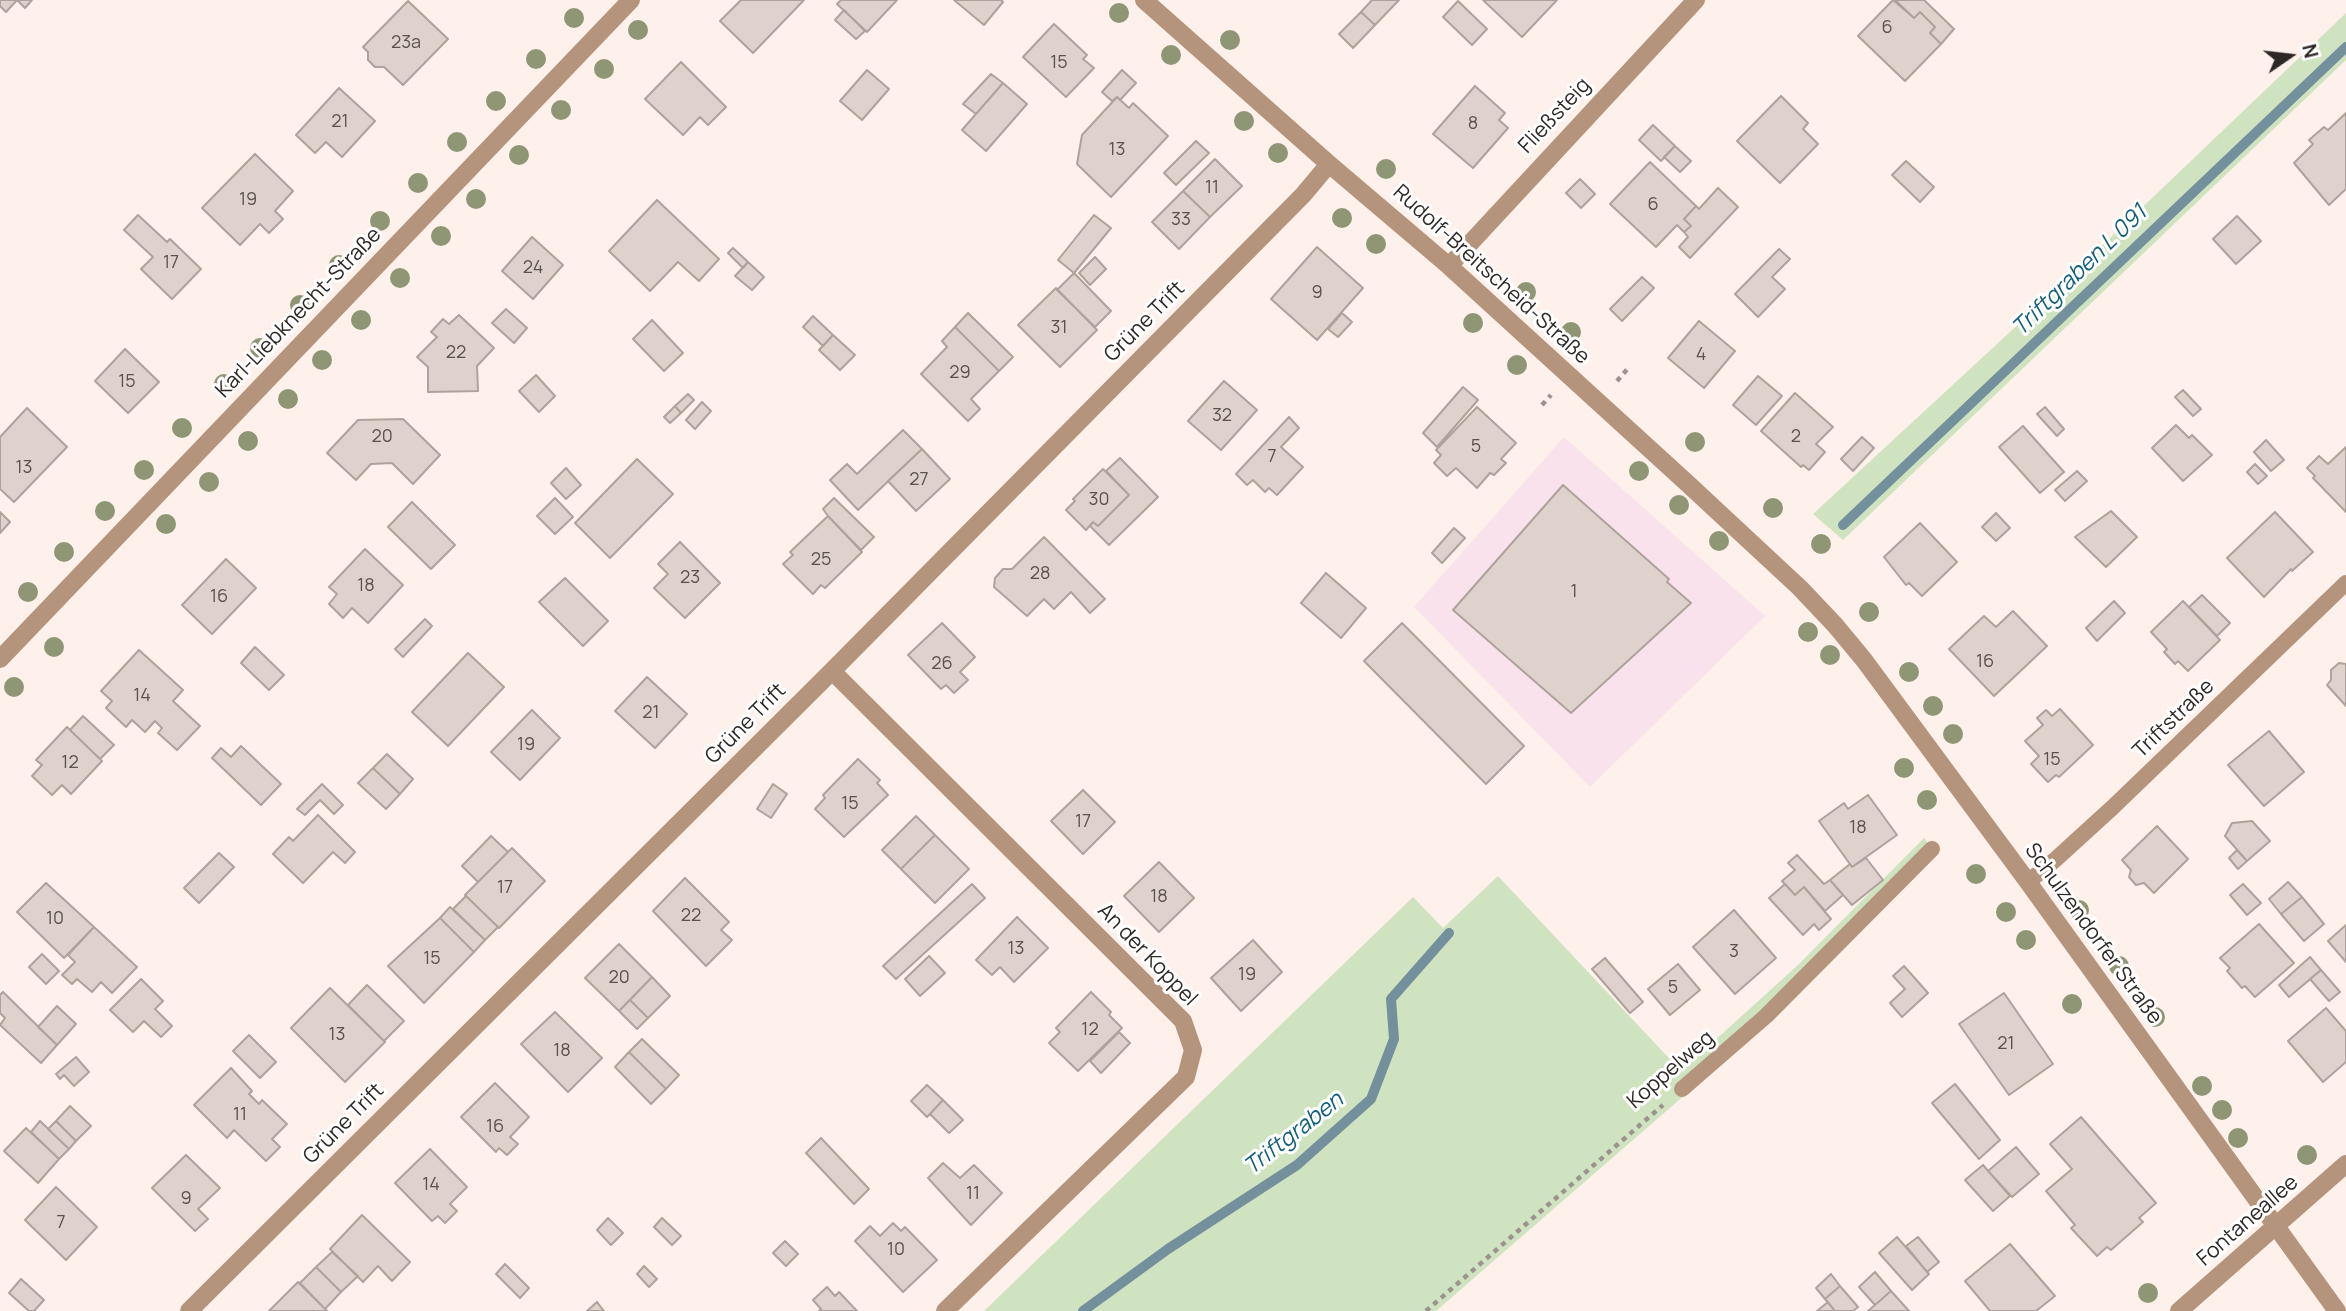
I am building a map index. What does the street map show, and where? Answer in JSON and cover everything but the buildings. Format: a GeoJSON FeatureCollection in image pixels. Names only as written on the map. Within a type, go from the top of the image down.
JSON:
{"type":"FeatureCollection","features":[{"type":"Feature","properties":{"kind":"street","name":"Karl-Liebknecht-Straße"},"geometry":{"type":"LineString","coordinates":[[0,659],[631,0]]}},
{"type":"Feature","properties":{"kind":"street","name":"Rudolf-Breitscheid-Straße"},"geometry":{"type":"LineString","coordinates":[[1144,0],[1449,266],[1802,591]]}},
{"type":"Feature","properties":{"kind":"street","name":"Fließsteig"},"geometry":{"type":"LineString","coordinates":[[1449,266],[1696,0]]}},
{"type":"Feature","properties":{"kind":"street","name":"Grüne Trift"},"geometry":{"type":"LineString","coordinates":[[189,1311],[832,671],[1303,195],[1329,164]]}},
{"type":"Feature","properties":{"kind":"street","name":"Schulzendorfer Straße"},"geometry":{"type":"LineString","coordinates":[[1802,591],[1864,660],[2028,881],[2337,1311]]}},
{"type":"Feature","properties":{"kind":"street","name":"An der Koppel"},"geometry":{"type":"LineString","coordinates":[[832,671],[1183,1021],[1193,1051],[1186,1077],[945,1311]]}},
{"type":"Feature","properties":{"kind":"street","name":"Fontaneallee"},"geometry":{"type":"LineString","coordinates":[[2179,1311],[2346,1164]]}},
{"type":"Feature","properties":{"kind":"lane","name":"Triftstraße"},"geometry":{"type":"LineString","coordinates":[[2028,881],[2113,807],[2346,583]]}},
{"type":"Feature","properties":{"kind":"lane","name":"Koppelweg"},"geometry":{"type":"LineString","coordinates":[[1682,1089],[1766,1016],[1932,849]]}},
{"type":"Feature","properties":{"kind":"path"},"geometry":{"type":"LineString","coordinates":[[1615,384],[1630,366]]}},
{"type":"Feature","properties":{"kind":"path","name":"Koppelweg"},"geometry":{"type":"LineString","coordinates":[[1426,1311],[1682,1089]]}},
{"type":"Feature","properties":{"kind":"shaded area"},"geometry":{"type":"Polygon","coordinates":[[[1564,437],[1765,616],[1590,787],[1414,607],[1564,437]]]}},
{"type":"Feature","properties":{"kind":"green space"},"geometry":{"type":"Polygon","coordinates":[[[2346,13],[2346,60],[1843,540],[1813,514],[2063,283],[2346,13]]]}},
{"type":"Feature","properties":{"kind":"green space"},"geometry":{"type":"Polygon","coordinates":[[[1924,838],[1936,855],[1694,1087],[1436,1311],[984,1311],[1413,897],[1443,928],[1498,876],[1681,1071],[1798,965],[1924,838]]]}},
{"type":"Feature","properties":{"kind":"waterway","name":"Triftgraben L 091"},"geometry":{"type":"LineString","coordinates":[[1843,525],[2346,47]]}},
{"type":"Feature","properties":{"kind":"waterway","name":"Triftgraben"},"geometry":{"type":"LineString","coordinates":[[1083,1311],[1168,1249],[1297,1165],[1371,1099],[1394,1039],[1391,999],[1449,933]]}}]}
